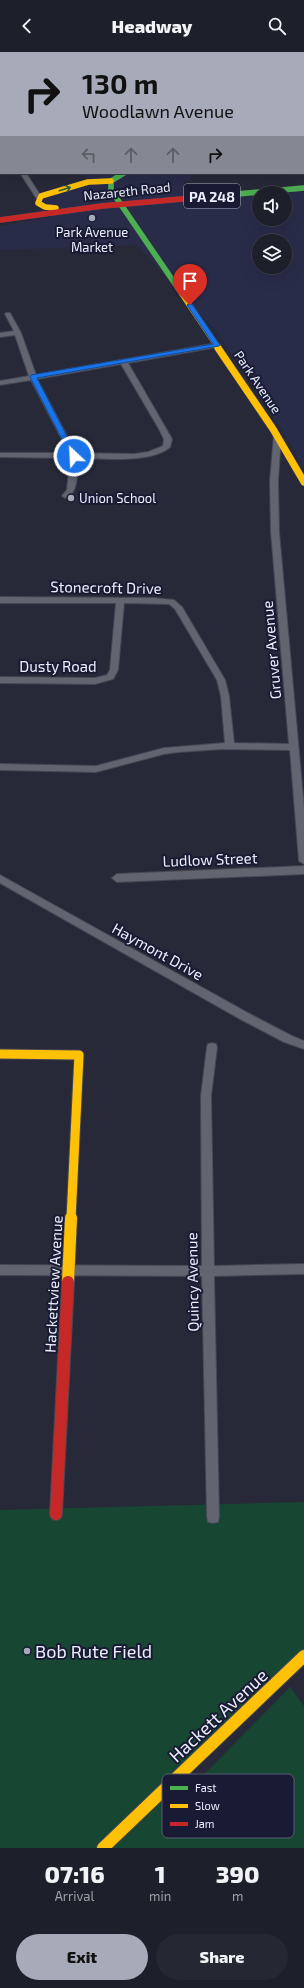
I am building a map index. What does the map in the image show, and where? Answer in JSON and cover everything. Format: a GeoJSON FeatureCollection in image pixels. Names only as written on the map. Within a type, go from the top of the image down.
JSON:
{"type":"FeatureCollection","features":[{"type":"Feature","properties":{"kind":"main road"},"geometry":{"type":"LineString","coordinates":[[56,208],[40,205],[37,202],[39,198],[80,184],[90,182],[111,185],[123,174]]}},
{"type":"Feature","properties":{"kind":"main road","name":"Park Avenue"},"geometry":{"type":"LineString","coordinates":[[111,185],[120,202],[277,436],[304,482]]}},
{"type":"Feature","properties":{"kind":"main road","name":"Nazareth Road"},"geometry":{"type":"LineString","coordinates":[[0,215],[56,208],[304,186]]}},
{"type":"Feature","properties":{"kind":"main road","name":"Nazareth Road"},"geometry":{"type":"LineString","coordinates":[[0,220],[120,202]]}},
{"type":"Feature","properties":{"kind":"main road","name":"Hackettview Avenue"},"geometry":{"type":"LineString","coordinates":[[0,1054],[79,1055],[56,1514]]}},
{"type":"Feature","properties":{"kind":"main road","name":"Hackett Avenue"},"geometry":{"type":"LineString","coordinates":[[180,1774],[304,1656]]}},
{"type":"Feature","properties":{"kind":"main road","name":"Hackett Avenue"},"geometry":{"type":"LineString","coordinates":[[102,1848],[162,1791]]}},
{"type":"Feature","properties":{"kind":"street"},"geometry":{"type":"LineString","coordinates":[[24,174],[39,198]]}},
{"type":"Feature","properties":{"kind":"street"},"geometry":{"type":"LineString","coordinates":[[8,314],[18,333],[33,377],[74,456],[71,490],[66,496]]}},
{"type":"Feature","properties":{"kind":"street"},"geometry":{"type":"LineString","coordinates":[[0,335],[18,333]]}},
{"type":"Feature","properties":{"kind":"street"},"geometry":{"type":"LineString","coordinates":[[0,383],[217,345]]}},
{"type":"Feature","properties":{"kind":"street"},"geometry":{"type":"LineString","coordinates":[[0,455],[134,456],[159,451],[168,443],[163,429],[123,361]]}},
{"type":"Feature","properties":{"kind":"street","name":"Gruver Avenue"},"geometry":{"type":"LineString","coordinates":[[277,436],[274,481],[275,532],[304,861]]}},
{"type":"Feature","properties":{"kind":"street","name":"Stonecroft Drive"},"geometry":{"type":"LineString","coordinates":[[0,600],[120,600],[171,602],[178,607],[221,680],[225,696],[230,746]]}},
{"type":"Feature","properties":{"kind":"street","name":"Dusty Road"},"geometry":{"type":"LineString","coordinates":[[0,680],[95,681],[110,677],[114,670],[120,600]]}},
{"type":"Feature","properties":{"kind":"street"},"geometry":{"type":"LineString","coordinates":[[0,767],[96,769],[164,751],[230,746],[293,747]]}},
{"type":"Feature","properties":{"kind":"street","name":"Ludlow Street"},"geometry":{"type":"LineString","coordinates":[[117,878],[304,870]]}},
{"type":"Feature","properties":{"kind":"street","name":"Haymont Drive"},"geometry":{"type":"LineString","coordinates":[[0,879],[244,1016],[288,1039],[304,1045]]}},
{"type":"Feature","properties":{"kind":"street","name":"Quincy Avenue"},"geometry":{"type":"LineString","coordinates":[[212,1047],[206,1096],[207,1271],[214,1517]]}},
{"type":"Feature","properties":{"kind":"street"},"geometry":{"type":"LineString","coordinates":[[0,1270],[68,1272],[304,1269]]}},
{"type":"Feature","properties":{"kind":"shaded area"},"geometry":{"type":"Polygon","coordinates":[[[85,174],[190,174],[191,180],[183,181],[188,202],[252,197],[252,226],[292,226],[292,193],[304,192],[304,469],[290,443],[219,335],[137,245],[0,250],[0,226],[51,217],[45,205],[40,201],[43,197],[85,186],[88,179],[85,174]]]}},
{"type":"Feature","properties":{"kind":"green space"},"geometry":{"type":"Polygon","coordinates":[[[304,1502],[304,1656],[180,1774],[162,1774],[162,1838],[294,1838],[294,1774],[205,1774],[290,1687],[304,1706],[304,1848],[0,1848],[0,1510],[304,1502]]]}},
{"type":"Feature","properties":{"kind":"traffic: fast"},"geometry":{"type":"LineString","coordinates":[[122,174],[111,181],[111,190],[182,294]]}},
{"type":"Feature","properties":{"kind":"traffic: fast"},"geometry":{"type":"LineString","coordinates":[[216,196],[304,188]]}},
{"type":"Feature","properties":{"kind":"traffic: slow"},"geometry":{"type":"LineString","coordinates":[[56,208],[45,207],[38,203],[41,196],[88,182],[111,181]]}},
{"type":"Feature","properties":{"kind":"traffic: slow"},"geometry":{"type":"LineString","coordinates":[[182,294],[273,429],[304,482]]}},
{"type":"Feature","properties":{"kind":"traffic: slow"},"geometry":{"type":"LineString","coordinates":[[0,1054],[79,1055],[68,1282]]}},
{"type":"Feature","properties":{"kind":"traffic: slow"},"geometry":{"type":"LineString","coordinates":[[180,1774],[304,1656]]}},
{"type":"Feature","properties":{"kind":"traffic: slow"},"geometry":{"type":"LineString","coordinates":[[103,1848],[162,1792]]}},
{"type":"Feature","properties":{"kind":"traffic: jam"},"geometry":{"type":"LineString","coordinates":[[0,220],[102,206],[216,196]]}},
{"type":"Feature","properties":{"kind":"traffic: jam"},"geometry":{"type":"LineString","coordinates":[[56,1514],[68,1282]]}},
{"type":"Feature","properties":{"kind":"place","name":"Park Avenue Market"},"geometry":{"type":"Point","coordinates":[92,218]}},
{"type":"Feature","properties":{"kind":"place","name":"Union School"},"geometry":{"type":"Point","coordinates":[71,498]}},
{"type":"Feature","properties":{"kind":"place","name":"Bob Rute Field"},"geometry":{"type":"Point","coordinates":[27,1651]}},
{"type":"Feature","properties":{"kind":"route"},"geometry":{"type":"LineString","coordinates":[[74,456],[59,424],[33,377],[217,345],[190,305]]}}]}
